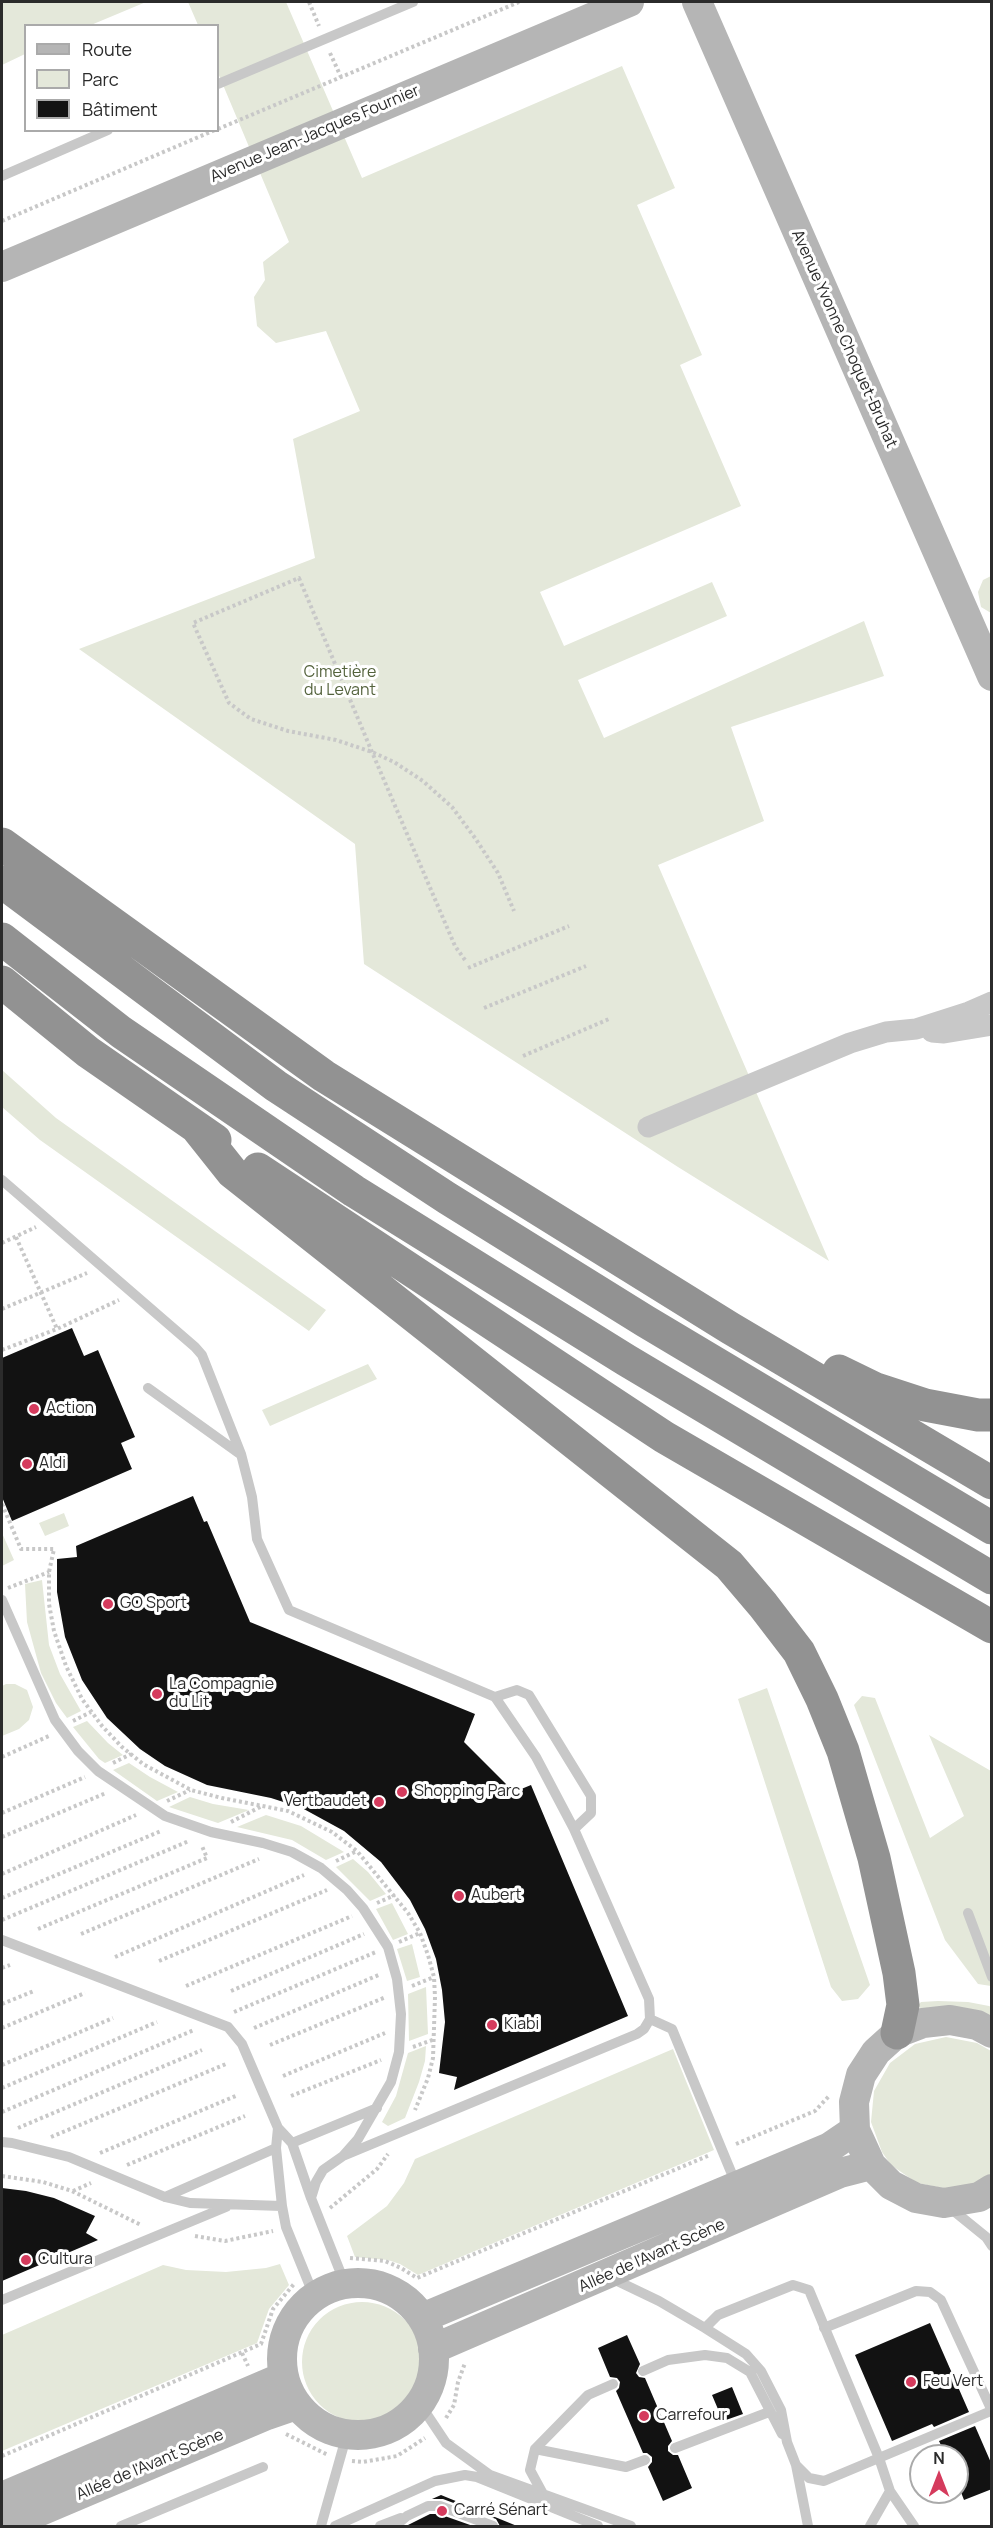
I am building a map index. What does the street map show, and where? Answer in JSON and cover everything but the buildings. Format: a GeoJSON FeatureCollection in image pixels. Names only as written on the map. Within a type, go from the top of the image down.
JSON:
{"type":"FeatureCollection","features":[{"type":"Feature","properties":{"kind":"highway"},"geometry":{"type":"LineString","coordinates":[[2,844],[324,1076],[730,1328],[992,1483]]}},
{"type":"Feature","properties":{"kind":"highway"},"geometry":{"type":"LineString","coordinates":[[2,882],[276,1086],[438,1192],[645,1321],[992,1528]]}},
{"type":"Feature","properties":{"kind":"highway"},"geometry":{"type":"LineString","coordinates":[[2,939],[122,1032],[354,1191],[626,1360],[992,1578]]}},
{"type":"Feature","properties":{"kind":"highway"},"geometry":{"type":"LineString","coordinates":[[2,982],[88,1052],[197,1128],[664,1437],[992,1627]]}},
{"type":"Feature","properties":{"kind":"highway"},"geometry":{"type":"LineString","coordinates":[[197,1128],[232,1172],[729,1565],[763,1605],[798,1652],[822,1699],[843,1751],[874,1858],[899,1973],[903,2005],[897,2033]]}},
{"type":"Feature","properties":{"kind":"highway"},"geometry":{"type":"LineString","coordinates":[[730,1328],[766,1334],[876,1389],[925,1405],[978,1415],[992,1415]]}},
{"type":"Feature","properties":{"kind":"street","name":"Avenue Jean-Jacques Fournier"},"geometry":{"type":"LineString","coordinates":[[2,267],[629,2]]}},
{"type":"Feature","properties":{"kind":"street","name":"Avenue Yvonne Choquet-Bruhat"},"geometry":{"type":"LineString","coordinates":[[697,2],[992,676]]}},
{"type":"Feature","properties":{"kind":"street"},"geometry":{"type":"LineString","coordinates":[[648,1126],[850,1043],[886,1032],[916,1029],[992,1002]]}},
{"type":"Feature","properties":{"kind":"street"},"geometry":{"type":"LineString","coordinates":[[916,1029],[944,1033],[992,1025]]}},
{"type":"Feature","properties":{"kind":"street"},"geometry":{"type":"LineString","coordinates":[[992,2033],[977,2025],[950,2020],[923,2023],[897,2033],[876,2052],[861,2075],[854,2102],[855,2130],[871,2164],[891,2185],[916,2198],[944,2203],[979,2197],[992,2189]]}},
{"type":"Feature","properties":{"kind":"street","name":"Allée de l'Avant Scène"},"geometry":{"type":"LineString","coordinates":[[422,2318],[453,2307],[830,2147],[855,2130]]}},
{"type":"Feature","properties":{"kind":"street","name":"Allée de l'Avant Scène"},"geometry":{"type":"LineString","coordinates":[[433,2349],[840,2173],[871,2164]]}},
{"type":"Feature","properties":{"kind":"street"},"geometry":{"type":"LineString","coordinates":[[340,2273],[385,2288],[408,2302],[422,2318],[429,2332],[433,2349],[433,2371],[427,2393],[428,2416],[411,2414],[395,2426],[378,2433],[358,2436],[344,2446],[334,2432],[309,2419],[296,2405],[283,2376],[281,2363],[284,2337],[310,2286],[340,2273]]}},
{"type":"Feature","properties":{"kind":"street","name":"Allée de l'Avant Scène"},"geometry":{"type":"LineString","coordinates":[[2,2497],[283,2376]]}},
{"type":"Feature","properties":{"kind":"street","name":"Allée de l'Avant Scène"},"geometry":{"type":"LineString","coordinates":[[5,2526],[267,2415],[296,2405]]}},
{"type":"Feature","properties":{"kind":"lane"},"geometry":{"type":"LineString","coordinates":[[219,84],[413,2]]}},
{"type":"Feature","properties":{"kind":"lane"},"geometry":{"type":"LineString","coordinates":[[2,176],[103,132]]}},
{"type":"Feature","properties":{"kind":"lane"},"geometry":{"type":"LineString","coordinates":[[2,1180],[134,1293],[202,1355],[241,1454],[252,1497],[257,1539],[289,1610],[495,1697],[536,1757],[574,1829],[649,1999],[650,2019],[644,2029],[637,2034],[344,2156],[323,2170],[311,2198]]}},
{"type":"Feature","properties":{"kind":"lane"},"geometry":{"type":"LineString","coordinates":[[148,1388],[241,1454]]}},
{"type":"Feature","properties":{"kind":"lane"},"geometry":{"type":"LineString","coordinates":[[2,1600],[42,1695],[60,1728],[98,1771],[151,1809],[211,1832],[263,1843],[291,1852],[321,1868],[347,1890],[372,1920],[388,1947],[399,1991],[401,2014],[399,2052],[391,2082],[358,2139],[344,2156]]}},
{"type":"Feature","properties":{"kind":"lane"},"geometry":{"type":"LineString","coordinates":[[495,1697],[517,1690],[529,1695],[591,1796],[591,1813],[574,1829]]}},
{"type":"Feature","properties":{"kind":"lane"},"geometry":{"type":"LineString","coordinates":[[968,1913],[992,1977]]}},
{"type":"Feature","properties":{"kind":"lane"},"geometry":{"type":"LineString","coordinates":[[2,1940],[228,2027],[242,2044],[278,2128],[292,2143],[340,2273]]}},
{"type":"Feature","properties":{"kind":"lane"},"geometry":{"type":"LineString","coordinates":[[650,2019],[672,2029],[736,2186]]}},
{"type":"Feature","properties":{"kind":"lane"},"geometry":{"type":"LineString","coordinates":[[292,2143],[377,2108]]}},
{"type":"Feature","properties":{"kind":"lane"},"geometry":{"type":"LineString","coordinates":[[278,2128],[276,2148],[286,2226],[310,2286]]}},
{"type":"Feature","properties":{"kind":"lane"},"geometry":{"type":"LineString","coordinates":[[4,2138],[12,2143],[69,2157],[112,2173],[136,2187],[165,2197],[190,2203],[282,2206]]}},
{"type":"Feature","properties":{"kind":"lane"},"geometry":{"type":"LineString","coordinates":[[165,2197],[276,2148]]}},
{"type":"Feature","properties":{"kind":"lane"},"geometry":{"type":"LineString","coordinates":[[944,2203],[986,2237],[992,2246]]}},
{"type":"Feature","properties":{"kind":"lane"},"geometry":{"type":"LineString","coordinates":[[2,2300],[232,2205]]}},
{"type":"Feature","properties":{"kind":"lane"},"geometry":{"type":"LineString","coordinates":[[606,2276],[659,2301],[746,2354],[762,2371],[781,2410],[787,2442]]}},
{"type":"Feature","properties":{"kind":"lane"},"geometry":{"type":"LineString","coordinates":[[705,2328],[718,2315],[793,2285],[809,2290],[879,2458],[890,2491],[914,2526]]}},
{"type":"Feature","properties":{"kind":"lane"},"geometry":{"type":"LineString","coordinates":[[796,2464],[809,2478],[824,2481],[991,2411],[941,2300],[930,2292],[916,2290],[824,2328]]}},
{"type":"Feature","properties":{"kind":"lane"},"geometry":{"type":"LineString","coordinates":[[642,2371],[668,2360],[705,2355],[728,2358],[750,2372],[796,2464],[808,2526]]}},
{"type":"Feature","properties":{"kind":"lane"},"geometry":{"type":"LineString","coordinates":[[543,2494],[530,2470],[535,2450],[588,2395],[614,2384]]}},
{"type":"Feature","properties":{"kind":"lane"},"geometry":{"type":"LineString","coordinates":[[675,2448],[770,2412]]}},
{"type":"Feature","properties":{"kind":"lane"},"geometry":{"type":"LineString","coordinates":[[428,2416],[446,2443],[458,2454],[490,2475],[543,2494],[605,2523]]}},
{"type":"Feature","properties":{"kind":"lane"},"geometry":{"type":"LineString","coordinates":[[321,2526],[344,2446]]}},
{"type":"Feature","properties":{"kind":"lane"},"geometry":{"type":"LineString","coordinates":[[535,2450],[626,2467],[645,2460]]}},
{"type":"Feature","properties":{"kind":"lane"},"geometry":{"type":"LineString","coordinates":[[122,2526],[263,2467]]}},
{"type":"Feature","properties":{"kind":"lane"},"geometry":{"type":"LineString","coordinates":[[335,2526],[435,2481],[465,2475],[477,2477],[605,2523],[631,2526]]}},
{"type":"Feature","properties":{"kind":"lane"},"geometry":{"type":"LineString","coordinates":[[870,2526],[890,2491]]}},
{"type":"Feature","properties":{"kind":"lane"},"geometry":{"type":"LineString","coordinates":[[380,2526],[428,2506],[440,2506],[493,2526]]}},
{"type":"Feature","properties":{"kind":"lane"},"geometry":{"type":"LineString","coordinates":[[395,2526],[407,2516]]}},
{"type":"Feature","properties":{"kind":"path"},"geometry":{"type":"LineString","coordinates":[[219,129],[519,2]]}},
{"type":"Feature","properties":{"kind":"path"},"geometry":{"type":"LineString","coordinates":[[2,221],[211,132]]}},
{"type":"Feature","properties":{"kind":"path"},"geometry":{"type":"LineString","coordinates":[[465,960],[454,946],[372,752],[298,578],[193,623],[229,703],[251,719],[288,731],[336,740],[372,752],[394,762],[423,781],[452,807],[498,873],[514,911]]}},
{"type":"Feature","properties":{"kind":"path"},"geometry":{"type":"LineString","coordinates":[[468,968],[568,926]]}},
{"type":"Feature","properties":{"kind":"path"},"geometry":{"type":"LineString","coordinates":[[484,1008],[586,966]]}},
{"type":"Feature","properties":{"kind":"path"},"geometry":{"type":"LineString","coordinates":[[523,1056],[609,1019]]}},
{"type":"Feature","properties":{"kind":"path"},"geometry":{"type":"LineString","coordinates":[[2,1243],[49,1220]]}},
{"type":"Feature","properties":{"kind":"path"},"geometry":{"type":"LineString","coordinates":[[16,1237],[57,1329]]}},
{"type":"Feature","properties":{"kind":"path"},"geometry":{"type":"LineString","coordinates":[[2,1309],[102,1267]]}},
{"type":"Feature","properties":{"kind":"path"},"geometry":{"type":"LineString","coordinates":[[2,1350],[57,1329],[134,1293]]}},
{"type":"Feature","properties":{"kind":"path"},"geometry":{"type":"LineString","coordinates":[[2,1504],[21,1549],[54,1549],[49,1572],[49,1604],[54,1631],[63,1658],[82,1700],[122,1747],[143,1764],[172,1781],[205,1794],[288,1811],[310,1820],[357,1851],[408,1913],[420,1933],[434,1977],[435,2018],[428,2078],[404,2132],[377,2169],[356,2188],[317,2215]]}},
{"type":"Feature","properties":{"kind":"path"},"geometry":{"type":"LineString","coordinates":[[2,1526],[9,1522]]}},
{"type":"Feature","properties":{"kind":"path"},"geometry":{"type":"LineString","coordinates":[[2,1590],[49,1572]]}},
{"type":"Feature","properties":{"kind":"path"},"geometry":{"type":"LineString","coordinates":[[2,1757],[44,1740],[60,1728]]}},
{"type":"Feature","properties":{"kind":"path"},"geometry":{"type":"LineString","coordinates":[[2,1813],[98,1771]]}},
{"type":"Feature","properties":{"kind":"path"},"geometry":{"type":"LineString","coordinates":[[2,1837],[106,1793],[113,1798]]}},
{"type":"Feature","properties":{"kind":"path"},"geometry":{"type":"LineString","coordinates":[[2,1920],[211,1832],[263,1805]]}},
{"type":"Feature","properties":{"kind":"path"},"geometry":{"type":"LineString","coordinates":[[2,1874],[151,1809]]}},
{"type":"Feature","properties":{"kind":"path"},"geometry":{"type":"LineString","coordinates":[[130,1810],[138,1815]]}},
{"type":"Feature","properties":{"kind":"path"},"geometry":{"type":"LineString","coordinates":[[2,1899],[167,1828]]}},
{"type":"Feature","properties":{"kind":"path"},"geometry":{"type":"LineString","coordinates":[[38,1929],[207,1858],[200,1841],[184,1836]]}},
{"type":"Feature","properties":{"kind":"path"},"geometry":{"type":"LineString","coordinates":[[115,1957],[357,1851]]}},
{"type":"Feature","properties":{"kind":"path"},"geometry":{"type":"LineString","coordinates":[[81,1934],[268,1855]]}},
{"type":"Feature","properties":{"kind":"path"},"geometry":{"type":"LineString","coordinates":[[300,1870],[306,1874]]}},
{"type":"Feature","properties":{"kind":"path"},"geometry":{"type":"LineString","coordinates":[[159,1961],[330,1889]]}},
{"type":"Feature","properties":{"kind":"path"},"geometry":{"type":"LineString","coordinates":[[186,1986],[350,1918],[354,1915],[350,1910]]}},
{"type":"Feature","properties":{"kind":"path"},"geometry":{"type":"LineString","coordinates":[[231,1990],[366,1933],[380,1962]]}},
{"type":"Feature","properties":{"kind":"path"},"geometry":{"type":"LineString","coordinates":[[2,1968],[10,1965]]}},
{"type":"Feature","properties":{"kind":"path"},"geometry":{"type":"LineString","coordinates":[[254,2028],[384,1973]]}},
{"type":"Feature","properties":{"kind":"path"},"geometry":{"type":"LineString","coordinates":[[399,1991],[434,1977]]}},
{"type":"Feature","properties":{"kind":"path"},"geometry":{"type":"LineString","coordinates":[[2,2004],[34,1990]]}},
{"type":"Feature","properties":{"kind":"path"},"geometry":{"type":"LineString","coordinates":[[2,2028],[85,1993]]}},
{"type":"Feature","properties":{"kind":"path"},"geometry":{"type":"LineString","coordinates":[[270,2045],[389,1995],[389,2004]]}},
{"type":"Feature","properties":{"kind":"path"},"geometry":{"type":"LineString","coordinates":[[2,2065],[113,2018]]}},
{"type":"Feature","properties":{"kind":"path"},"geometry":{"type":"LineString","coordinates":[[2,2088],[157,2022]]}},
{"type":"Feature","properties":{"kind":"path"},"geometry":{"type":"LineString","coordinates":[[283,2076],[389,2032]]}},
{"type":"Feature","properties":{"kind":"path"},"geometry":{"type":"LineString","coordinates":[[4,2138],[202,2050]]}},
{"type":"Feature","properties":{"kind":"path"},"geometry":{"type":"LineString","coordinates":[[291,2096],[399,2052]]}},
{"type":"Feature","properties":{"kind":"path"},"geometry":{"type":"LineString","coordinates":[[59,2141],[50,2138],[226,2064]]}},
{"type":"Feature","properties":{"kind":"path"},"geometry":{"type":"LineString","coordinates":[[96,2155],[238,2095]]}},
{"type":"Feature","properties":{"kind":"path"},"geometry":{"type":"LineString","coordinates":[[340,2273],[350,2258],[385,2261],[417,2278],[815,2111]]}},
{"type":"Feature","properties":{"kind":"path"},"geometry":{"type":"LineString","coordinates":[[112,2173],[245,2116]]}},
{"type":"Feature","properties":{"kind":"path"},"geometry":{"type":"LineString","coordinates":[[2,2176],[43,2182],[72,2191],[138,2225],[163,2232],[225,2241],[268,2233],[286,2226]]}},
{"type":"Feature","properties":{"kind":"path"},"geometry":{"type":"LineString","coordinates":[[438,2270],[453,2307]]}},
{"type":"Feature","properties":{"kind":"path"},"geometry":{"type":"LineString","coordinates":[[2,2456],[261,2344],[273,2309],[293,2284],[310,2286]]}},
{"type":"Feature","properties":{"kind":"path"},"geometry":{"type":"LineString","coordinates":[[275,2435],[286,2434],[320,2453],[344,2446],[363,2463],[397,2456],[417,2444],[428,2416],[449,2414],[454,2405],[461,2370],[472,2354],[465,2336]]}},
{"type":"Feature","properties":{"kind":"green space"},"geometry":{"type":"Polygon","coordinates":[[[2,2],[146,2],[93,24],[24,24],[24,54],[2,65],[2,2]]]}},
{"type":"Feature","properties":{"kind":"green space","name":"Cimetière du Levant"},"geometry":{"type":"Polygon","coordinates":[[[188,2],[286,2],[362,178],[622,66],[675,188],[637,205],[702,355],[680,365],[741,506],[540,592],[564,646],[712,582],[727,616],[578,680],[604,738],[864,621],[884,676],[731,727],[764,821],[658,865],[829,1261],[678,1167],[364,964],[355,844],[79,649],[315,558],[293,439],[360,411],[326,331],[276,343],[257,326],[254,297],[265,280],[263,262],[289,242],[219,75],[219,24],[198,24],[188,2]]]}},
{"type":"Feature","properties":{"kind":"green space"},"geometry":{"type":"Polygon","coordinates":[[[991,576],[991,613],[981,607],[978,592],[983,580],[991,576]]]}},
{"type":"Feature","properties":{"kind":"green space"},"geometry":{"type":"Polygon","coordinates":[[[2,1070],[56,1118],[326,1310],[309,1331],[40,1140],[2,1107],[2,1070]]]}},
{"type":"Feature","properties":{"kind":"green space"},"geometry":{"type":"Polygon","coordinates":[[[368,1364],[377,1379],[270,1426],[262,1410],[368,1364]]]}},
{"type":"Feature","properties":{"kind":"green space"},"geometry":{"type":"Polygon","coordinates":[[[64,1513],[69,1526],[45,1536],[39,1523],[64,1513]]]}},
{"type":"Feature","properties":{"kind":"green space"},"geometry":{"type":"Polygon","coordinates":[[[2,1533],[14,1560],[2,1566],[2,1533]]]}},
{"type":"Feature","properties":{"kind":"green space"},"geometry":{"type":"Polygon","coordinates":[[[42,1580],[49,1645],[60,1674],[81,1711],[67,1718],[56,1703],[41,1673],[27,1622],[25,1584],[42,1580]]]}},
{"type":"Feature","properties":{"kind":"green space"},"geometry":{"type":"Polygon","coordinates":[[[15,1684],[27,1690],[33,1707],[29,1720],[19,1729],[2,1736],[2,1686],[15,1684]]]}},
{"type":"Feature","properties":{"kind":"green space"},"geometry":{"type":"Polygon","coordinates":[[[767,1688],[870,1985],[858,1999],[842,2001],[831,1987],[738,1699],[767,1688]]]}},
{"type":"Feature","properties":{"kind":"green space"},"geometry":{"type":"Polygon","coordinates":[[[862,1696],[875,1698],[930,1838],[964,1816],[929,1735],[991,1771],[991,1986],[978,1984],[945,1940],[854,1705],[862,1696]]]}},
{"type":"Feature","properties":{"kind":"green space"},"geometry":{"type":"Polygon","coordinates":[[[87,1721],[123,1755],[105,1763],[99,1759],[73,1727],[87,1721]]]}},
{"type":"Feature","properties":{"kind":"green space"},"geometry":{"type":"Polygon","coordinates":[[[129,1763],[178,1792],[157,1801],[113,1770],[129,1763]]]}},
{"type":"Feature","properties":{"kind":"green space"},"geometry":{"type":"Polygon","coordinates":[[[190,1797],[213,1804],[249,1810],[218,1823],[169,1807],[190,1797]]]}},
{"type":"Feature","properties":{"kind":"green space"},"geometry":{"type":"Polygon","coordinates":[[[266,1815],[301,1826],[344,1852],[326,1860],[292,1840],[237,1827],[266,1815]]]}},
{"type":"Feature","properties":{"kind":"green space"},"geometry":{"type":"Polygon","coordinates":[[[353,1859],[368,1872],[386,1894],[370,1901],[336,1867],[353,1859]]]}},
{"type":"Feature","properties":{"kind":"green space"},"geometry":{"type":"Polygon","coordinates":[[[392,1903],[408,1934],[393,1940],[376,1909],[392,1903]]]}},
{"type":"Feature","properties":{"kind":"green space"},"geometry":{"type":"Polygon","coordinates":[[[412,1944],[420,1977],[407,1981],[397,1949],[412,1944]]]}},
{"type":"Feature","properties":{"kind":"green space"},"geometry":{"type":"Polygon","coordinates":[[[426,1987],[428,2034],[409,2041],[408,1994],[426,1987]]]}},
{"type":"Feature","properties":{"kind":"green space"},"geometry":{"type":"Polygon","coordinates":[[[921,2002],[968,2002],[989,2006],[991,2007],[991,2021],[922,2010],[918,2005],[921,2002]]]}},
{"type":"Feature","properties":{"kind":"green space"},"geometry":{"type":"Polygon","coordinates":[[[946,2037],[977,2043],[991,2051],[991,2174],[979,2182],[948,2189],[917,2183],[891,2165],[882,2152],[871,2122],[874,2091],[890,2063],[915,2044],[946,2037]]]}},
{"type":"Feature","properties":{"kind":"green space"},"geometry":{"type":"Polygon","coordinates":[[[426,2046],[425,2061],[419,2082],[405,2118],[388,2126],[382,2122],[396,2096],[408,2053],[426,2046]]]}},
{"type":"Feature","properties":{"kind":"green space"},"geometry":{"type":"Polygon","coordinates":[[[673,2049],[714,2150],[418,2275],[388,2260],[355,2257],[347,2236],[387,2206],[404,2183],[415,2159],[673,2049]]]}},
{"type":"Feature","properties":{"kind":"green space"},"geometry":{"type":"Polygon","coordinates":[[[280,2264],[289,2285],[269,2309],[257,2343],[2,2451],[2,2335],[163,2265],[186,2270],[226,2272],[266,2268],[280,2264]]]}},
{"type":"Feature","properties":{"kind":"green space"},"geometry":{"type":"Polygon","coordinates":[[[362,2302],[385,2306],[405,2319],[418,2339],[422,2362],[418,2385],[405,2405],[385,2418],[362,2422],[339,2418],[319,2405],[306,2385],[302,2362],[306,2339],[319,2319],[339,2306],[362,2302]]]}},
{"type":"Feature","properties":{"kind":"place","name":"Action"},"geometry":{"type":"Point","coordinates":[34,1409]}},
{"type":"Feature","properties":{"kind":"place","name":"Aldi"},"geometry":{"type":"Point","coordinates":[27,1464]}},
{"type":"Feature","properties":{"kind":"place","name":"GO Sport"},"geometry":{"type":"Point","coordinates":[108,1604]}},
{"type":"Feature","properties":{"kind":"place","name":"La Compagnie du Lit"},"geometry":{"type":"Point","coordinates":[157,1694]}},
{"type":"Feature","properties":{"kind":"place","name":"Shopping Parc"},"geometry":{"type":"Point","coordinates":[402,1792]}},
{"type":"Feature","properties":{"kind":"place","name":"Vertbaudet"},"geometry":{"type":"Point","coordinates":[379,1802]}},
{"type":"Feature","properties":{"kind":"place","name":"Aubert"},"geometry":{"type":"Point","coordinates":[459,1896]}},
{"type":"Feature","properties":{"kind":"place","name":"Kiabi"},"geometry":{"type":"Point","coordinates":[492,2025]}},
{"type":"Feature","properties":{"kind":"place","name":"Cultura"},"geometry":{"type":"Point","coordinates":[26,2260]}},
{"type":"Feature","properties":{"kind":"place","name":"Feu Vert"},"geometry":{"type":"Point","coordinates":[911,2382]}},
{"type":"Feature","properties":{"kind":"place","name":"Carrefour"},"geometry":{"type":"Point","coordinates":[644,2416]}},
{"type":"Feature","properties":{"kind":"place","name":"Carré Sénart"},"geometry":{"type":"Point","coordinates":[442,2511]}}]}
